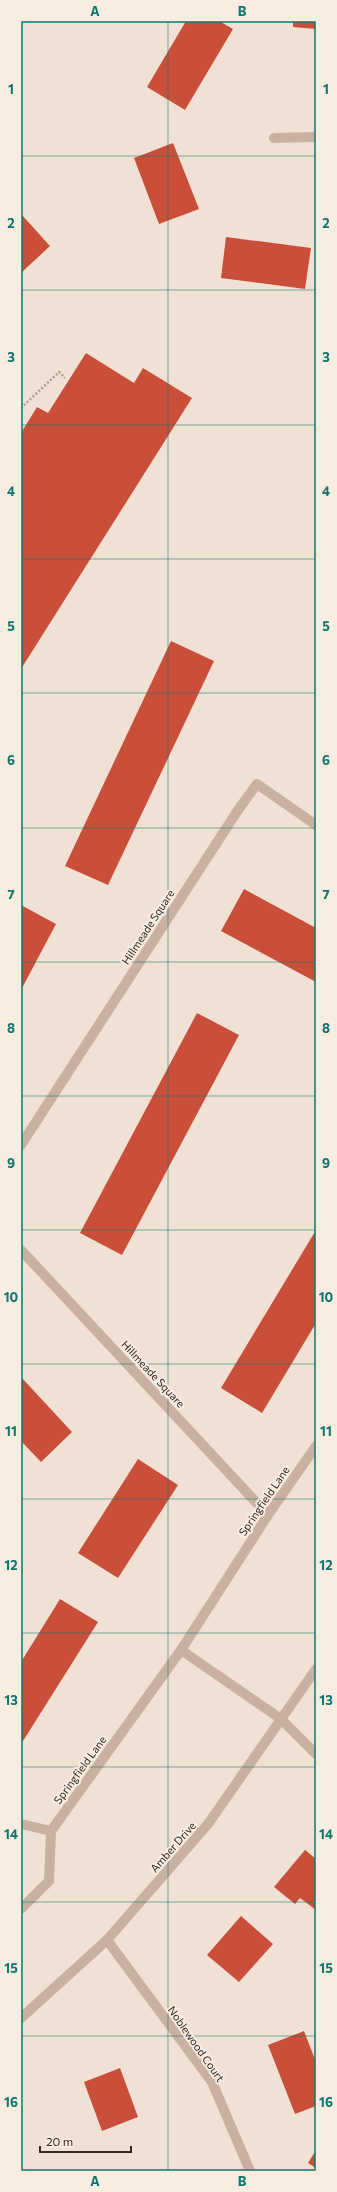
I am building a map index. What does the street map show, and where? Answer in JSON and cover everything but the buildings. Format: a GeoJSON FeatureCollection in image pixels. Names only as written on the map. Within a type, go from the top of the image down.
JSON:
{"type":"FeatureCollection","features":[{"type":"Feature","properties":{"kind":"street"},"geometry":{"type":"LineString","coordinates":[[274,138],[316,137]]}},
{"type":"Feature","properties":{"kind":"street","name":"Hillmeade Square"},"geometry":{"type":"LineString","coordinates":[[21,1145],[238,810],[257,784],[316,825]]}},
{"type":"Feature","properties":{"kind":"street","name":"Hillmeade Square"},"geometry":{"type":"LineString","coordinates":[[21,1250],[268,1515]]}},
{"type":"Feature","properties":{"kind":"street","name":"Springfield Lane"},"geometry":{"type":"LineString","coordinates":[[51,1832],[181,1650],[268,1515],[316,1446]]}},
{"type":"Feature","properties":{"kind":"street"},"geometry":{"type":"LineString","coordinates":[[181,1650],[281,1719],[316,1754]]}},
{"type":"Feature","properties":{"kind":"street","name":"Amber Drive"},"geometry":{"type":"LineString","coordinates":[[21,2018],[107,1940],[208,1824],[316,1669]]}},
{"type":"Feature","properties":{"kind":"street"},"geometry":{"type":"LineString","coordinates":[[21,1824],[51,1832],[49,1881],[21,1909]]}},
{"type":"Feature","properties":{"kind":"street","name":"Noblewood Court"},"geometry":{"type":"LineString","coordinates":[[107,1940],[212,2082],[250,2171]]}},
{"type":"Feature","properties":{"kind":"path"},"geometry":{"type":"LineString","coordinates":[[21,408],[59,372],[65,378]]}}]}
